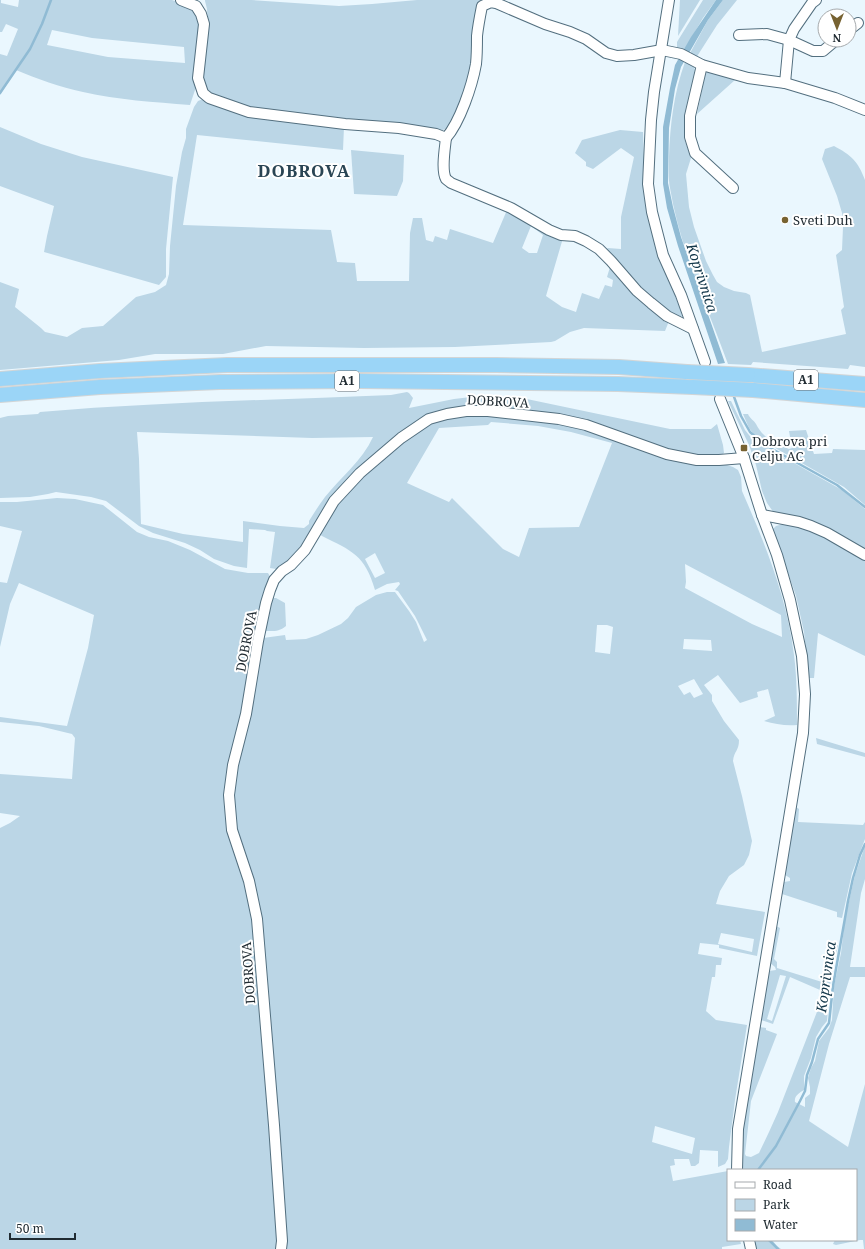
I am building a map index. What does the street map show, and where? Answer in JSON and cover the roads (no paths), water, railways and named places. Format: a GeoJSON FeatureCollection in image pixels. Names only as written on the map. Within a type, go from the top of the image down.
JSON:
{"type":"FeatureCollection","features":[{"type":"Feature","properties":{"kind":"highway","name":"A1"},"geometry":{"type":"LineString","coordinates":[[0,379],[100,371],[227,365],[504,365],[619,367],[865,384]]}},
{"type":"Feature","properties":{"kind":"highway","name":"A1"},"geometry":{"type":"LineString","coordinates":[[0,395],[100,387],[220,382],[360,380],[611,383],[753,390],[865,400]]}},
{"type":"Feature","properties":{"kind":"street"},"geometry":{"type":"LineString","coordinates":[[181,0],[196,6],[201,14],[204,24],[198,78],[203,94],[209,98],[249,112],[338,123],[399,128],[436,134],[446,138]]}},
{"type":"Feature","properties":{"kind":"street"},"geometry":{"type":"LineString","coordinates":[[669,0],[654,92],[648,184],[652,212],[663,255],[681,295],[705,362]]}},
{"type":"Feature","properties":{"kind":"street"},"geometry":{"type":"LineString","coordinates":[[785,83],[789,40],[794,28],[812,3],[816,0]]}},
{"type":"Feature","properties":{"kind":"street"},"geometry":{"type":"LineString","coordinates":[[693,329],[667,316],[651,303],[637,291],[599,249],[586,241],[575,236],[561,235],[549,230],[510,208],[451,183],[446,179],[444,160],[446,138],[456,124],[471,86],[476,63],[477,36],[482,6],[491,2],[496,3],[545,24],[586,39],[606,53],[617,56],[634,55],[662,50],[681,54],[699,63],[748,78],[785,83],[835,98],[865,110]]}},
{"type":"Feature","properties":{"kind":"street"},"geometry":{"type":"LineString","coordinates":[[740,35],[767,34],[789,40],[813,50],[823,51],[827,48]]}},
{"type":"Feature","properties":{"kind":"street"},"geometry":{"type":"LineString","coordinates":[[699,63],[690,116],[690,137],[695,153],[733,188]]}},
{"type":"Feature","properties":{"kind":"street"},"geometry":{"type":"LineString","coordinates":[[720,399],[744,458],[762,515],[777,555],[790,600],[802,656],[805,694],[803,733],[738,1129],[736,1158],[737,1169]]}},
{"type":"Feature","properties":{"kind":"street","name":"DOBROVA"},"geometry":{"type":"LineString","coordinates":[[281,1249],[282,1241],[274,1125],[257,919],[249,881],[232,830],[229,795],[233,766],[246,714],[262,626],[270,590],[274,580],[305,550],[334,501],[360,473],[407,434],[429,419],[447,414],[488,411],[559,419],[586,425],[667,454],[697,460],[744,458]]}},
{"type":"Feature","properties":{"kind":"street"},"geometry":{"type":"LineString","coordinates":[[762,515],[799,522],[811,526],[827,533],[865,555]]}},
{"type":"Feature","properties":{"kind":"water"},"geometry":{"type":"Polygon","coordinates":[[[716,0],[723,0],[708,20],[681,67],[675,89],[669,128],[668,183],[681,237],[725,363],[718,364],[678,246],[667,208],[663,184],[663,127],[675,65],[691,37],[716,0]]]}},
{"type":"Feature","properties":{"kind":"waterway"},"geometry":{"type":"LineString","coordinates":[[0,93],[30,49],[51,0]]}},
{"type":"Feature","properties":{"kind":"waterway","name":"Koprivnica"},"geometry":{"type":"LineString","coordinates":[[733,394],[741,416],[750,432],[765,445],[837,485],[865,507]]}},
{"type":"Feature","properties":{"kind":"waterway","name":"Koprivnica"},"geometry":{"type":"LineString","coordinates":[[759,1169],[776,1146],[805,1091],[807,1075],[818,1039],[829,1023],[833,986],[848,901],[853,878],[865,844]]}},
{"type":"Feature","properties":{"kind":"waterway","name":"Koprivnica"},"geometry":{"type":"LineString","coordinates":[[770,1241],[778,1249]]}},
{"type":"Feature","properties":{"kind":"place","name":"Sveti Duh"},"geometry":{"type":"Point","coordinates":[785,220]}},
{"type":"Feature","properties":{"kind":"place","name":"Dobrova pri Celju AC"},"geometry":{"type":"Point","coordinates":[744,448]}},
{"type":"Feature","properties":{"kind":"district","name":"DOBROVA"},"geometry":{"type":"Point","coordinates":[304,171]}}]}
